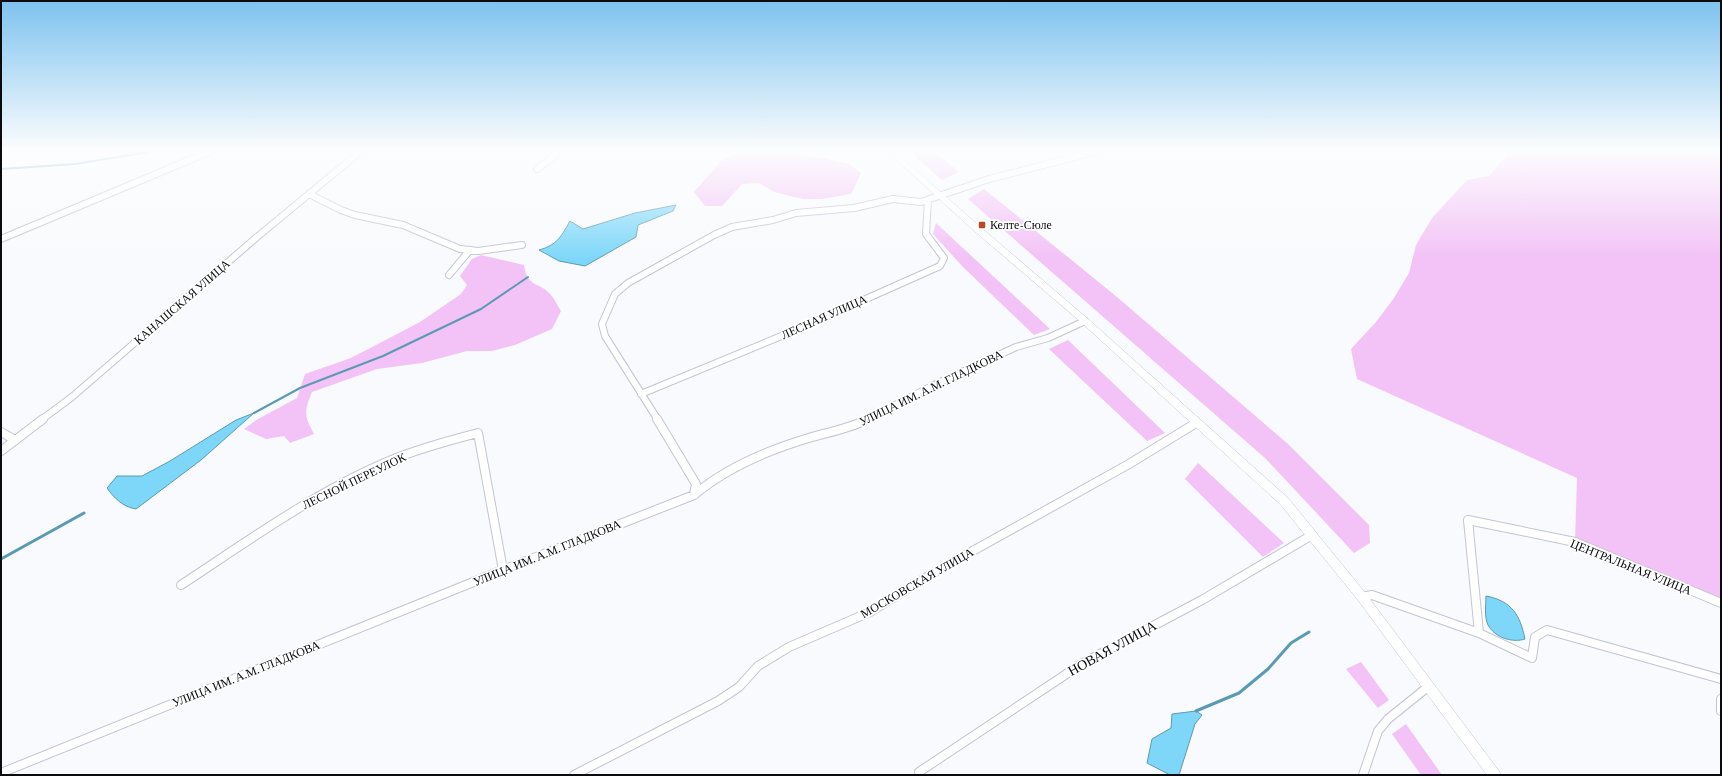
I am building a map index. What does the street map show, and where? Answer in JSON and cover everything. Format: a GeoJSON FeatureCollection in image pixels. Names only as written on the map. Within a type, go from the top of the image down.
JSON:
{"type":"FeatureCollection","features":[{"type":"Feature","properties":{"kind":"street"},"geometry":{"type":"LineString","coordinates":[[1,239],[123,187]]}},
{"type":"Feature","properties":{"kind":"street","name":"КАНАШСКАЯ УЛИЦА"},"geometry":{"type":"LineString","coordinates":[[1,451],[72,397],[257,237],[317,187]]}},
{"type":"Feature","properties":{"kind":"street"},"geometry":{"type":"LineString","coordinates":[[931,187],[1085,320],[1196,423],[1284,501],[1362,597],[1495,775]]}},
{"type":"Feature","properties":{"kind":"street"},"geometry":{"type":"LineString","coordinates":[[694,495],[696,484],[605,336],[602,324],[615,294],[628,283],[714,235],[732,228],[773,220],[782,216],[796,213],[854,208],[894,199],[921,202],[964,187]]}},
{"type":"Feature","properties":{"kind":"street"},"geometry":{"type":"LineString","coordinates":[[309,194],[355,215],[403,225],[460,250],[522,245]]}},
{"type":"Feature","properties":{"kind":"street","name":"ЛЕСНАЯ УЛИЦА"},"geometry":{"type":"LineString","coordinates":[[641,394],[796,330],[940,266],[944,258],[926,234],[928,200]]}},
{"type":"Feature","properties":{"kind":"street"},"geometry":{"type":"LineString","coordinates":[[449,275],[465,258],[470,250]]}},
{"type":"Feature","properties":{"kind":"street","name":"УЛИЦА ИМ. А.М. ГЛАДКОВА"},"geometry":{"type":"LineString","coordinates":[[1,773],[503,570],[694,495],[709,482],[761,455],[792,443],[865,421],[934,385],[1016,347],[1048,338],[1085,320]]}},
{"type":"Feature","properties":{"kind":"street","name":"МОСКОВСКАЯ УЛИЦА"},"geometry":{"type":"LineString","coordinates":[[574,775],[718,701],[739,686],[758,666],[789,647],[870,612],[935,572],[1129,464],[1196,423]]}},
{"type":"Feature","properties":{"kind":"street"},"geometry":{"type":"LineString","coordinates":[[1,432],[15,440]]}},
{"type":"Feature","properties":{"kind":"street","name":"ЛЕСНОЙ ПЕРЕУЛОК"},"geometry":{"type":"LineString","coordinates":[[180,585],[302,505],[388,462],[452,438],[478,433],[503,570]]}},
{"type":"Feature","properties":{"kind":"street","name":"ЦЕНТРАЛЬНАЯ УЛИЦА"},"geometry":{"type":"LineString","coordinates":[[1479,633],[1468,520],[1575,542],[1721,603]]}},
{"type":"Feature","properties":{"kind":"street","name":"НОВАЯ УЛИЦА"},"geometry":{"type":"LineString","coordinates":[[919,772],[1083,663],[1202,600],[1312,535]]}},
{"type":"Feature","properties":{"kind":"street"},"geometry":{"type":"LineString","coordinates":[[1362,597],[1372,595],[1479,633],[1532,658],[1535,637],[1547,630],[1721,679]]}},
{"type":"Feature","properties":{"kind":"street"},"geometry":{"type":"LineString","coordinates":[[1363,775],[1378,731],[1388,719],[1429,686]]}},
{"type":"Feature","properties":{"kind":"street"},"geometry":{"type":"LineString","coordinates":[[1721,699],[1721,711]]}},
{"type":"Feature","properties":{"kind":"shaded area"},"geometry":{"type":"Polygon","coordinates":[[[698,187],[739,187],[722,206],[705,206],[694,192],[698,187]]]}},
{"type":"Feature","properties":{"kind":"shaded area"},"geometry":{"type":"Polygon","coordinates":[[[766,187],[854,187],[851,194],[822,199],[803,199],[774,192],[766,187]]]}},
{"type":"Feature","properties":{"kind":"shaded area"},"geometry":{"type":"Polygon","coordinates":[[[1460,187],[1721,187],[1721,603],[1575,542],[1577,478],[1357,379],[1351,349],[1376,322],[1394,298],[1409,273],[1416,245],[1432,218],[1460,187]]]}},
{"type":"Feature","properties":{"kind":"shaded area"},"geometry":{"type":"Polygon","coordinates":[[[984,189],[1117,297],[1288,444],[1369,525],[1370,543],[1354,553],[1265,458],[968,199],[984,189]]]}},
{"type":"Feature","properties":{"kind":"shaded area"},"geometry":{"type":"Polygon","coordinates":[[[936,223],[1050,329],[1034,335],[963,267],[933,234],[936,223]]]}},
{"type":"Feature","properties":{"kind":"shaded area"},"geometry":{"type":"Polygon","coordinates":[[[481,255],[524,265],[528,278],[534,284],[546,290],[550,294],[561,311],[552,329],[515,345],[492,351],[467,351],[422,363],[377,369],[312,392],[306,413],[308,422],[314,434],[290,443],[284,436],[266,439],[244,429],[258,419],[297,398],[305,374],[351,358],[420,322],[461,294],[467,285],[460,276],[472,259],[481,255]]]}},
{"type":"Feature","properties":{"kind":"shaded area"},"geometry":{"type":"Polygon","coordinates":[[[1068,340],[1165,433],[1147,441],[1049,349],[1068,340]]]}},
{"type":"Feature","properties":{"kind":"shaded area"},"geometry":{"type":"Polygon","coordinates":[[[1198,463],[1284,543],[1263,557],[1185,479],[1198,463]]]}},
{"type":"Feature","properties":{"kind":"shaded area"},"geometry":{"type":"Polygon","coordinates":[[[1361,662],[1389,700],[1378,708],[1346,669],[1361,662]]]}},
{"type":"Feature","properties":{"kind":"shaded area"},"geometry":{"type":"Polygon","coordinates":[[[1406,724],[1442,775],[1421,775],[1392,734],[1406,724]]]}},
{"type":"Feature","properties":{"kind":"water"},"geometry":{"type":"Polygon","coordinates":[[[676,205],[673,211],[638,225],[636,237],[585,266],[559,261],[539,250],[550,246],[558,240],[570,221],[583,229],[635,213],[676,205]]]}},
{"type":"Feature","properties":{"kind":"water"},"geometry":{"type":"Polygon","coordinates":[[[254,413],[201,460],[136,509],[119,502],[107,488],[117,476],[142,476],[170,461],[236,420],[254,413]]]}},
{"type":"Feature","properties":{"kind":"water"},"geometry":{"type":"Polygon","coordinates":[[[1486,596],[1502,601],[1513,610],[1523,630],[1525,639],[1510,640],[1500,636],[1491,629],[1486,618],[1486,596]]]}},
{"type":"Feature","properties":{"kind":"water"},"geometry":{"type":"Polygon","coordinates":[[[1196,711],[1202,715],[1195,724],[1179,775],[1170,775],[1147,763],[1152,739],[1171,728],[1172,714],[1196,711]]]}},
{"type":"Feature","properties":{"kind":"waterway"},"geometry":{"type":"LineString","coordinates":[[254,413],[300,388],[383,356],[481,309],[528,277]]}},
{"type":"Feature","properties":{"kind":"waterway"},"geometry":{"type":"LineString","coordinates":[[1,559],[84,513]]}},
{"type":"Feature","properties":{"kind":"waterway"},"geometry":{"type":"LineString","coordinates":[[1196,711],[1239,693],[1268,669],[1291,643],[1309,632]]}},
{"type":"Feature","properties":{"kind":"place","name":"Келте-Сюле"},"geometry":{"type":"Point","coordinates":[982,225]}}]}
